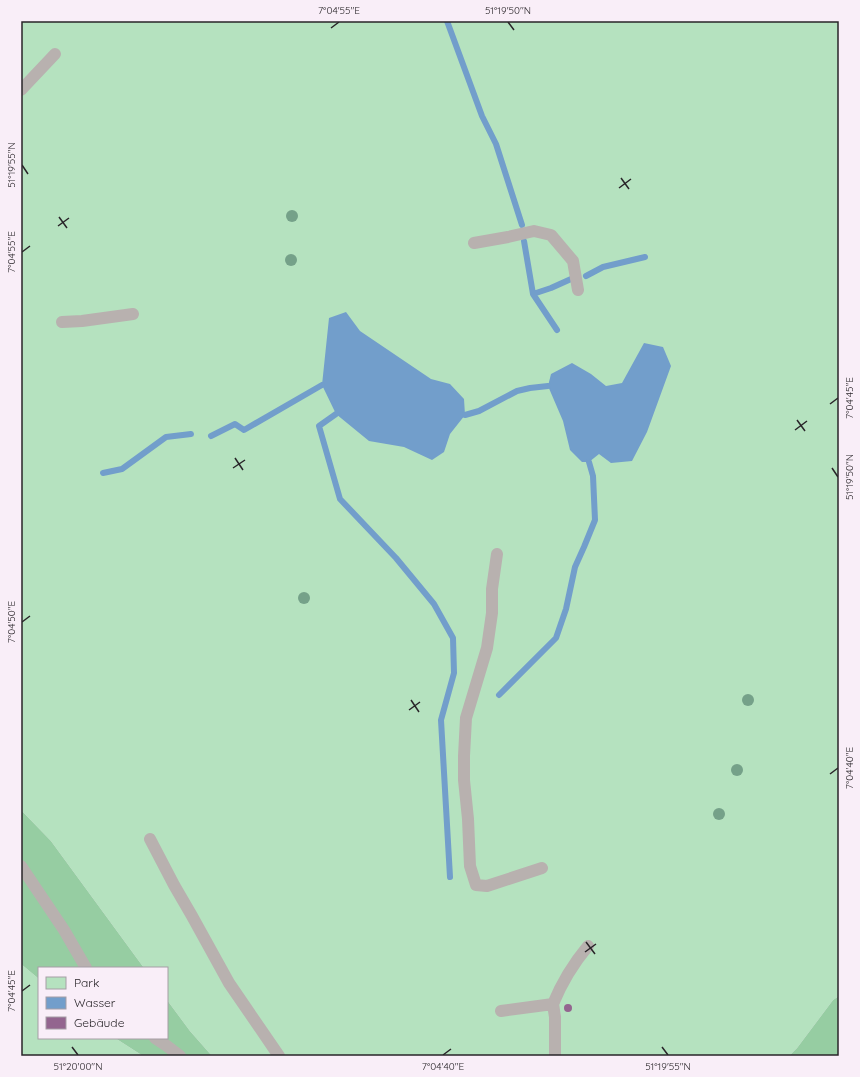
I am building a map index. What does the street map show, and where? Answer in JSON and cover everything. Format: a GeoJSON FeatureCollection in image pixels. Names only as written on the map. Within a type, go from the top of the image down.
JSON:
{"type":"FeatureCollection","features":[{"type":"Feature","properties":{"kind":"lane"},"geometry":{"type":"LineString","coordinates":[[21,90],[55,54]]}},
{"type":"Feature","properties":{"kind":"lane"},"geometry":{"type":"LineString","coordinates":[[474,243],[534,231],[551,235],[573,261],[578,290]]}},
{"type":"Feature","properties":{"kind":"lane"},"geometry":{"type":"LineString","coordinates":[[62,322],[82,322],[133,314]]}},
{"type":"Feature","properties":{"kind":"lane"},"geometry":{"type":"LineString","coordinates":[[497,554],[492,589],[492,613],[487,648],[466,718],[464,780],[468,819],[470,866],[476,885],[487,886],[542,868]]}},
{"type":"Feature","properties":{"kind":"lane"},"geometry":{"type":"LineString","coordinates":[[150,839],[229,983],[279,1056]]}},
{"type":"Feature","properties":{"kind":"lane"},"geometry":{"type":"LineString","coordinates":[[21,866],[64,930],[85,967]]}},
{"type":"Feature","properties":{"kind":"lane"},"geometry":{"type":"LineString","coordinates":[[555,1056],[555,1017],[553,1004],[562,984],[575,962],[588,946]]}},
{"type":"Feature","properties":{"kind":"lane"},"geometry":{"type":"LineString","coordinates":[[501,1011],[553,1004]]}},
{"type":"Feature","properties":{"kind":"lane"},"geometry":{"type":"LineString","coordinates":[[156,1039],[180,1056]]}},
{"type":"Feature","properties":{"kind":"green space"},"geometry":{"type":"Polygon","coordinates":[[[21,21],[839,21],[839,996],[833,1000],[797,1048],[789,1056],[212,1056],[190,1031],[168,1001],[168,967],[143,967],[51,841],[21,810],[21,21]]]}},
{"type":"Feature","properties":{"kind":"green space"},"geometry":{"type":"Polygon","coordinates":[[[21,810],[51,841],[143,967],[38,967],[38,978],[21,964],[21,810]]]}},
{"type":"Feature","properties":{"kind":"green space"},"geometry":{"type":"Polygon","coordinates":[[[21,964],[38,978],[38,1039],[117,1039],[143,1056],[21,1056],[21,964]]]}},
{"type":"Feature","properties":{"kind":"green space"},"geometry":{"type":"Polygon","coordinates":[[[839,996],[839,1056],[789,1056],[797,1048],[833,1000],[839,996]]]}},
{"type":"Feature","properties":{"kind":"green space"},"geometry":{"type":"Polygon","coordinates":[[[168,1001],[190,1031],[212,1056],[143,1056],[117,1039],[168,1039],[168,1001]]]}},
{"type":"Feature","properties":{"kind":"water"},"geometry":{"type":"Polygon","coordinates":[[[346,312],[360,331],[431,379],[450,384],[464,399],[465,415],[450,434],[444,452],[432,460],[404,447],[369,441],[336,414],[322,385],[329,318],[346,312]]]}},
{"type":"Feature","properties":{"kind":"water"},"geometry":{"type":"Polygon","coordinates":[[[644,343],[663,347],[671,366],[647,432],[632,461],[611,463],[599,454],[589,462],[582,462],[570,450],[563,421],[548,386],[551,374],[572,363],[591,374],[606,386],[622,383],[644,343]]]}},
{"type":"Feature","properties":{"kind":"building"},"geometry":{"type":"Polygon","coordinates":[[[566,1004],[570,1004],[572,1008],[570,1012],[566,1012],[564,1010],[564,1006],[566,1004]]]}},
{"type":"Feature","properties":{"kind":"waterway"},"geometry":{"type":"LineString","coordinates":[[447,21],[482,116],[496,144],[522,225]]}},
{"type":"Feature","properties":{"kind":"waterway"},"geometry":{"type":"LineString","coordinates":[[524,241],[533,294],[557,330]]}},
{"type":"Feature","properties":{"kind":"waterway"},"geometry":{"type":"LineString","coordinates":[[586,276],[603,267],[645,257]]}},
{"type":"Feature","properties":{"kind":"waterway"},"geometry":{"type":"LineString","coordinates":[[533,294],[571,279]]}},
{"type":"Feature","properties":{"kind":"waterway"},"geometry":{"type":"LineString","coordinates":[[211,436],[235,424],[244,430],[322,385]]}},
{"type":"Feature","properties":{"kind":"waterway"},"geometry":{"type":"LineString","coordinates":[[465,415],[479,411],[517,391],[548,386]]}},
{"type":"Feature","properties":{"kind":"waterway"},"geometry":{"type":"LineString","coordinates":[[336,414],[319,426],[340,499],[396,558],[434,604],[453,638],[454,673],[441,720],[450,877]]}},
{"type":"Feature","properties":{"kind":"waterway"},"geometry":{"type":"LineString","coordinates":[[103,473],[122,469],[166,437],[191,434]]}},
{"type":"Feature","properties":{"kind":"waterway"},"geometry":{"type":"LineString","coordinates":[[499,695],[556,638],[566,609],[575,567],[595,520],[593,476],[589,462]]}}]}
